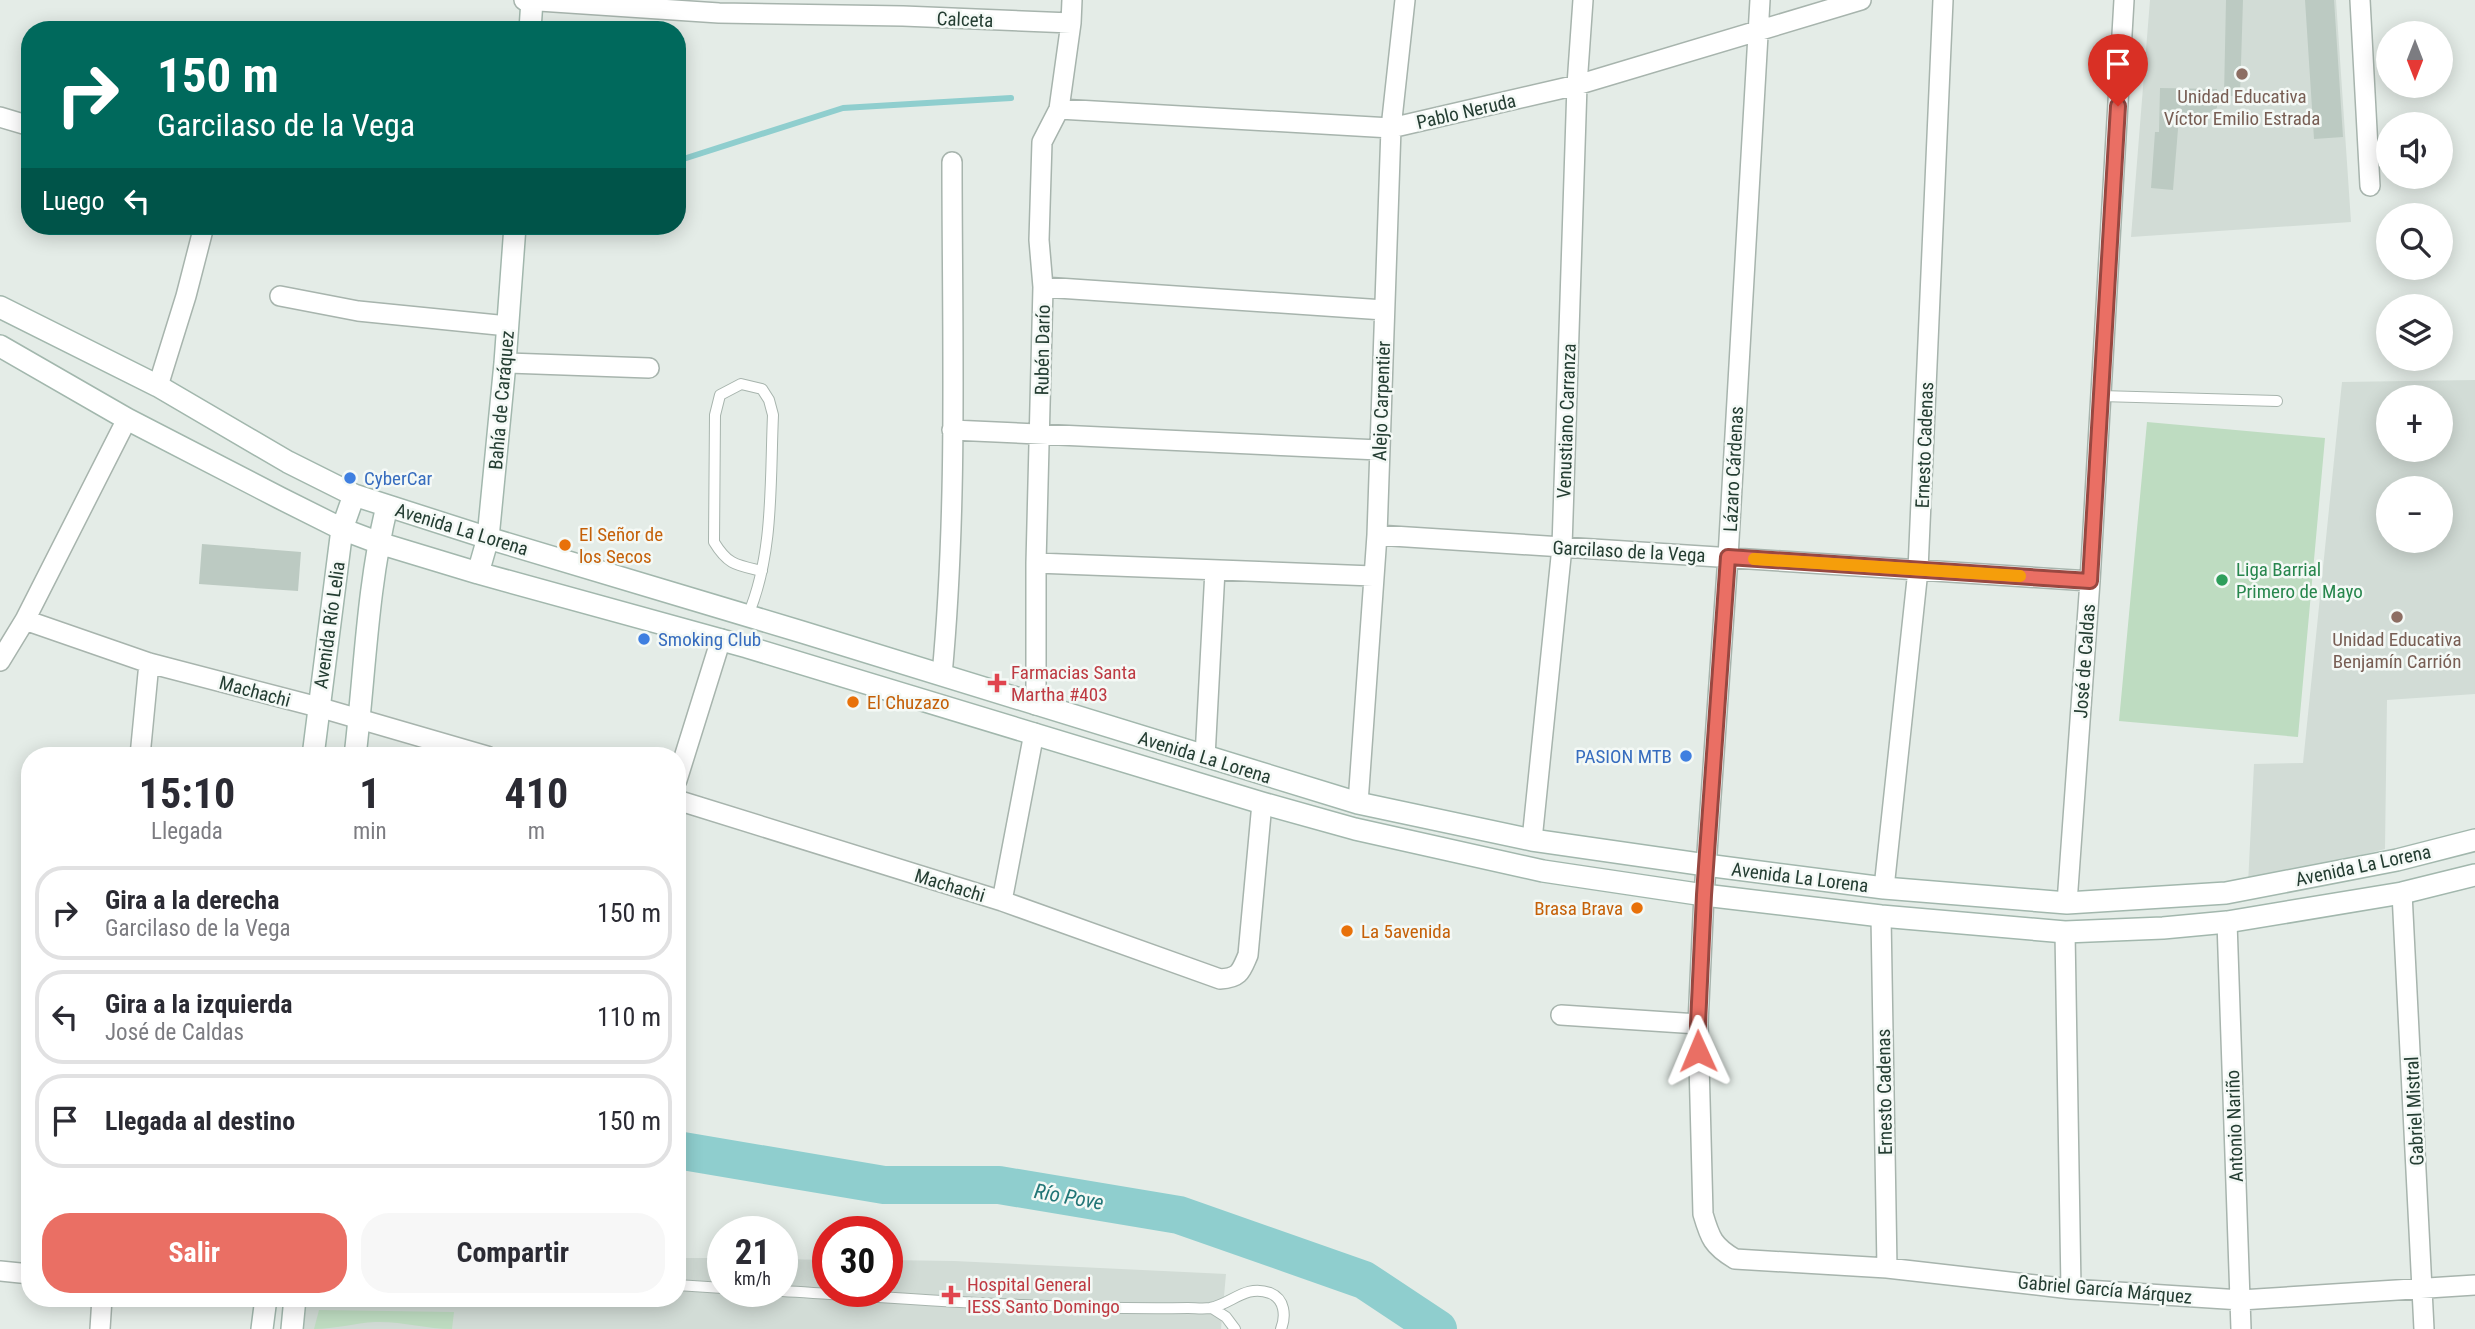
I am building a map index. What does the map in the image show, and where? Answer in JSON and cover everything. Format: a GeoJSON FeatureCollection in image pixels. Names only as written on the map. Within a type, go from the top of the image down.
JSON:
{"type":"FeatureCollection","features":[{"type":"Feature","properties":{"kind":"main road"},"geometry":{"type":"LineString","coordinates":[[529,1],[530,21]]}},
{"type":"Feature","properties":{"kind":"main road","name":"Bahía de Caráquez"},"geometry":{"type":"LineString","coordinates":[[478,573],[488,538],[514,235]]}},
{"type":"Feature","properties":{"kind":"main road","name":"Avenida La Lorena"},"geometry":{"type":"LineString","coordinates":[[0,307],[158,386],[288,462],[354,495],[1358,803],[1532,840],[1706,865],[1884,888],[2067,903],[2226,893],[2397,860],[2475,840]]}},
{"type":"Feature","properties":{"kind":"main road","name":"Avenida La Lorena"},"geometry":{"type":"LineString","coordinates":[[0,346],[127,418],[342,529],[379,542],[478,573],[721,639],[1262,803],[1355,829],[1543,871],[1704,895],[1881,916],[2065,932],[2227,922],[2402,893],[2475,875]]}},
{"type":"Feature","properties":{"kind":"main road","name":"Avenida Río Lelia"},"geometry":{"type":"LineString","coordinates":[[314,747],[342,529],[354,495]]}},
{"type":"Feature","properties":{"kind":"main road","name":"Avenida Río Lelia"},"geometry":{"type":"LineString","coordinates":[[356,747],[379,542],[387,506]]}},
{"type":"Feature","properties":{"kind":"main road"},"geometry":{"type":"LineString","coordinates":[[262,1329],[265,1307]]}},
{"type":"Feature","properties":{"kind":"main road"},"geometry":{"type":"LineString","coordinates":[[292,1329],[294,1307]]}},
{"type":"Feature","properties":{"kind":"street","name":"Rubén Darío"},"geometry":{"type":"LineString","coordinates":[[1036,705],[1036,563],[1043,287],[1039,240],[1042,142],[1059,109],[1072,0]]}},
{"type":"Feature","properties":{"kind":"street","name":"Alejo Carpentier"},"geometry":{"type":"LineString","coordinates":[[1358,803],[1377,535],[1391,128],[1405,0]]}},
{"type":"Feature","properties":{"kind":"street","name":"Venustiano Carranza"},"geometry":{"type":"LineString","coordinates":[[1532,840],[1562,547],[1577,85],[1583,0]]}},
{"type":"Feature","properties":{"kind":"street","name":"Lázaro Cárdenas"},"geometry":{"type":"LineString","coordinates":[[1735,1259],[1718,1249],[1708,1233],[1703,1214],[1698,1024],[1760,0]]}},
{"type":"Feature","properties":{"kind":"street","name":"Pablo Neruda"},"geometry":{"type":"LineString","coordinates":[[1059,109],[1391,128],[1577,85],[1861,0]]}},
{"type":"Feature","properties":{"kind":"street","name":"Ernesto Cadenas"},"geometry":{"type":"LineString","coordinates":[[1884,888],[1918,570],[1943,0]]}},
{"type":"Feature","properties":{"kind":"street","name":"José de Caldas"},"geometry":{"type":"LineString","coordinates":[[2067,903],[2090,581],[2124,0]]}},
{"type":"Feature","properties":{"kind":"street"},"geometry":{"type":"LineString","coordinates":[[2360,0],[2370,186]]}},
{"type":"Feature","properties":{"kind":"street","name":"Calceta"},"geometry":{"type":"LineString","coordinates":[[529,1],[904,8],[1071,23]]}},
{"type":"Feature","properties":{"kind":"street"},"geometry":{"type":"LineString","coordinates":[[0,117],[21,123]]}},
{"type":"Feature","properties":{"kind":"street"},"geometry":{"type":"LineString","coordinates":[[942,675],[948,603],[952,429],[952,162]]}},
{"type":"Feature","properties":{"kind":"street"},"geometry":{"type":"LineString","coordinates":[[158,386],[202,235]]}},
{"type":"Feature","properties":{"kind":"street"},"geometry":{"type":"LineString","coordinates":[[1043,287],[1384,310]]}},
{"type":"Feature","properties":{"kind":"street"},"geometry":{"type":"LineString","coordinates":[[280,296],[358,311],[508,326]]}},
{"type":"Feature","properties":{"kind":"street"},"geometry":{"type":"LineString","coordinates":[[505,363],[649,368]]}},
{"type":"Feature","properties":{"kind":"street"},"geometry":{"type":"LineString","coordinates":[[0,661],[25,620],[127,418]]}},
{"type":"Feature","properties":{"kind":"street"},"geometry":{"type":"LineString","coordinates":[[952,429],[1379,450]]}},
{"type":"Feature","properties":{"kind":"street","name":"Garcilaso de la Vega"},"geometry":{"type":"LineString","coordinates":[[1377,535],[2090,581]]}},
{"type":"Feature","properties":{"kind":"street"},"geometry":{"type":"LineString","coordinates":[[1036,563],[1373,576]]}},
{"type":"Feature","properties":{"kind":"street"},"geometry":{"type":"LineString","coordinates":[[1205,757],[1215,570]]}},
{"type":"Feature","properties":{"kind":"street","name":"Machachi"},"geometry":{"type":"LineString","coordinates":[[25,620],[149,663],[454,747]]}},
{"type":"Feature","properties":{"kind":"street"},"geometry":{"type":"LineString","coordinates":[[686,751],[721,639]]}},
{"type":"Feature","properties":{"kind":"street"},"geometry":{"type":"LineString","coordinates":[[141,747],[149,663]]}},
{"type":"Feature","properties":{"kind":"street"},"geometry":{"type":"LineString","coordinates":[[1002,901],[1034,733]]}},
{"type":"Feature","properties":{"kind":"street","name":"Machachi"},"geometry":{"type":"LineString","coordinates":[[686,803],[1002,901],[1220,979],[1232,978],[1241,971],[1248,954],[1262,803]]}},
{"type":"Feature","properties":{"kind":"street","name":"Gabriel Mistral"},"geometry":{"type":"LineString","coordinates":[[2402,893],[2424,1329]]}},
{"type":"Feature","properties":{"kind":"street","name":"Ernesto Cadenas"},"geometry":{"type":"LineString","coordinates":[[1881,916],[1887,1268]]}},
{"type":"Feature","properties":{"kind":"street","name":"Antonio Nariño"},"geometry":{"type":"LineString","coordinates":[[2227,922],[2241,1329]]}},
{"type":"Feature","properties":{"kind":"street"},"geometry":{"type":"LineString","coordinates":[[2065,932],[2071,1289]]}},
{"type":"Feature","properties":{"kind":"street"},"geometry":{"type":"LineString","coordinates":[[1561,1015],[1698,1024]]}},
{"type":"Feature","properties":{"kind":"street","name":"Gabriel García Márquez"},"geometry":{"type":"LineString","coordinates":[[1735,1259],[1887,1268],[2071,1289],[2241,1300],[2475,1285]]}},
{"type":"Feature","properties":{"kind":"street"},"geometry":{"type":"LineString","coordinates":[[0,1271],[21,1273]]}},
{"type":"Feature","properties":{"kind":"street"},"geometry":{"type":"LineString","coordinates":[[100,1329],[101,1307]]}},
{"type":"Feature","properties":{"kind":"lane"},"geometry":{"type":"LineString","coordinates":[[748,615],[758,592],[762,571],[769,514],[773,415],[769,400],[762,389],[741,384],[720,395],[715,415],[714,542],[723,558],[738,566],[762,571]]}},
{"type":"Feature","properties":{"kind":"lane"},"geometry":{"type":"LineString","coordinates":[[2101,396],[2277,401]]}},
{"type":"Feature","properties":{"kind":"lane"},"geometry":{"type":"LineString","coordinates":[[686,1286],[707,1287]]}},
{"type":"Feature","properties":{"kind":"lane"},"geometry":{"type":"LineString","coordinates":[[798,1292],[1107,1308],[1212,1308],[1246,1291],[1272,1294],[1279,1299],[1284,1309],[1281,1329]]}},
{"type":"Feature","properties":{"kind":"lane"},"geometry":{"type":"LineString","coordinates":[[1212,1308],[1226,1317],[1235,1329]]}},
{"type":"Feature","properties":{"kind":"shaded area","name":"Unidad Educativa Víctor Emilio Estrada"},"geometry":{"type":"Polygon","coordinates":[[[2150,0],[2336,0],[2351,222],[2131,237],[2150,0]]]}},
{"type":"Feature","properties":{"kind":"shaded area","name":"Unidad Educativa Benjamín Carrión"},"geometry":{"type":"Polygon","coordinates":[[[2475,380],[2475,694],[2387,700],[2385,849],[2248,884],[2254,764],[2303,763],[2342,382],[2475,380]]]}},
{"type":"Feature","properties":{"kind":"shaded area","name":"Hospital General IESS Santo Domingo"},"geometry":{"type":"Polygon","coordinates":[[[686,1258],[707,1258],[707,1307],[798,1307],[798,1259],[812,1260],[812,1307],[903,1307],[903,1260],[1226,1274],[1221,1329],[303,1329],[304,1307],[686,1307],[686,1258]]]}},
{"type":"Feature","properties":{"kind":"green space","name":"Liga Barrial Primero de Mayo"},"geometry":{"type":"Polygon","coordinates":[[[2147,422],[2325,438],[2298,737],[2119,721],[2147,422]]]}},
{"type":"Feature","properties":{"kind":"green space"},"geometry":{"type":"Polygon","coordinates":[[[319,1310],[454,1312],[452,1329],[375,1322],[314,1329],[319,1310]]]}},
{"type":"Feature","properties":{"kind":"building"},"geometry":{"type":"Polygon","coordinates":[[[2226,0],[2243,0],[2240,96],[2224,96],[2226,0]]]}},
{"type":"Feature","properties":{"kind":"building"},"geometry":{"type":"Polygon","coordinates":[[[2305,0],[2334,0],[2343,137],[2314,139],[2305,0]]]}},
{"type":"Feature","properties":{"kind":"building"},"geometry":{"type":"Polygon","coordinates":[[[2160,88],[2217,89],[2217,108],[2198,119],[2179,117],[2173,190],[2151,188],[2155,132],[2159,132],[2160,88]]]}},
{"type":"Feature","properties":{"kind":"building"},"geometry":{"type":"Polygon","coordinates":[[[202,544],[301,552],[298,591],[199,584],[202,544]]]}},
{"type":"Feature","properties":{"kind":"waterway"},"geometry":{"type":"LineString","coordinates":[[686,158],[843,108],[1011,98]]}},
{"type":"Feature","properties":{"kind":"waterway","name":"Río Pove"},"geometry":{"type":"LineString","coordinates":[[686,1152],[884,1185],[999,1185],[1179,1215],[1364,1280],[1438,1329]]}},
{"type":"Feature","properties":{"kind":"slow traffic"},"geometry":{"type":"LineString","coordinates":[[1754,559],[2020,576]]}},
{"type":"Feature","properties":{"kind":"place","name":"Unidad Educativa Víctor Emilio Estrada"},"geometry":{"type":"Point","coordinates":[2242,74]}},
{"type":"Feature","properties":{"kind":"place","name":"CyberCar"},"geometry":{"type":"Point","coordinates":[350,478]}},
{"type":"Feature","properties":{"kind":"place","name":"El Señor de los Secos"},"geometry":{"type":"Point","coordinates":[565,545]}},
{"type":"Feature","properties":{"kind":"place","name":"Liga Barrial Primero de Mayo"},"geometry":{"type":"Point","coordinates":[2222,580]}},
{"type":"Feature","properties":{"kind":"place","name":"Unidad Educativa Benjamín Carrión"},"geometry":{"type":"Point","coordinates":[2397,617]}},
{"type":"Feature","properties":{"kind":"place","name":"Smoking Club"},"geometry":{"type":"Point","coordinates":[644,639]}},
{"type":"Feature","properties":{"kind":"place","name":"Farmacias Santa Martha #403"},"geometry":{"type":"Point","coordinates":[997,683]}},
{"type":"Feature","properties":{"kind":"place","name":"El Chuzazo"},"geometry":{"type":"Point","coordinates":[853,702]}},
{"type":"Feature","properties":{"kind":"place","name":"PASION MTB"},"geometry":{"type":"Point","coordinates":[1686,756]}},
{"type":"Feature","properties":{"kind":"place","name":"Brasa Brava"},"geometry":{"type":"Point","coordinates":[1637,908]}},
{"type":"Feature","properties":{"kind":"place","name":"La 5avenida"},"geometry":{"type":"Point","coordinates":[1347,931]}},
{"type":"Feature","properties":{"kind":"place","name":"Hospital General IESS Santo Domingo"},"geometry":{"type":"Point","coordinates":[951,1295]}},
{"type":"Feature","properties":{"kind":"route"},"geometry":{"type":"LineString","coordinates":[[1698,1051],[1704,895],[1728,557],[2090,581],[2118,106]]}}]}
